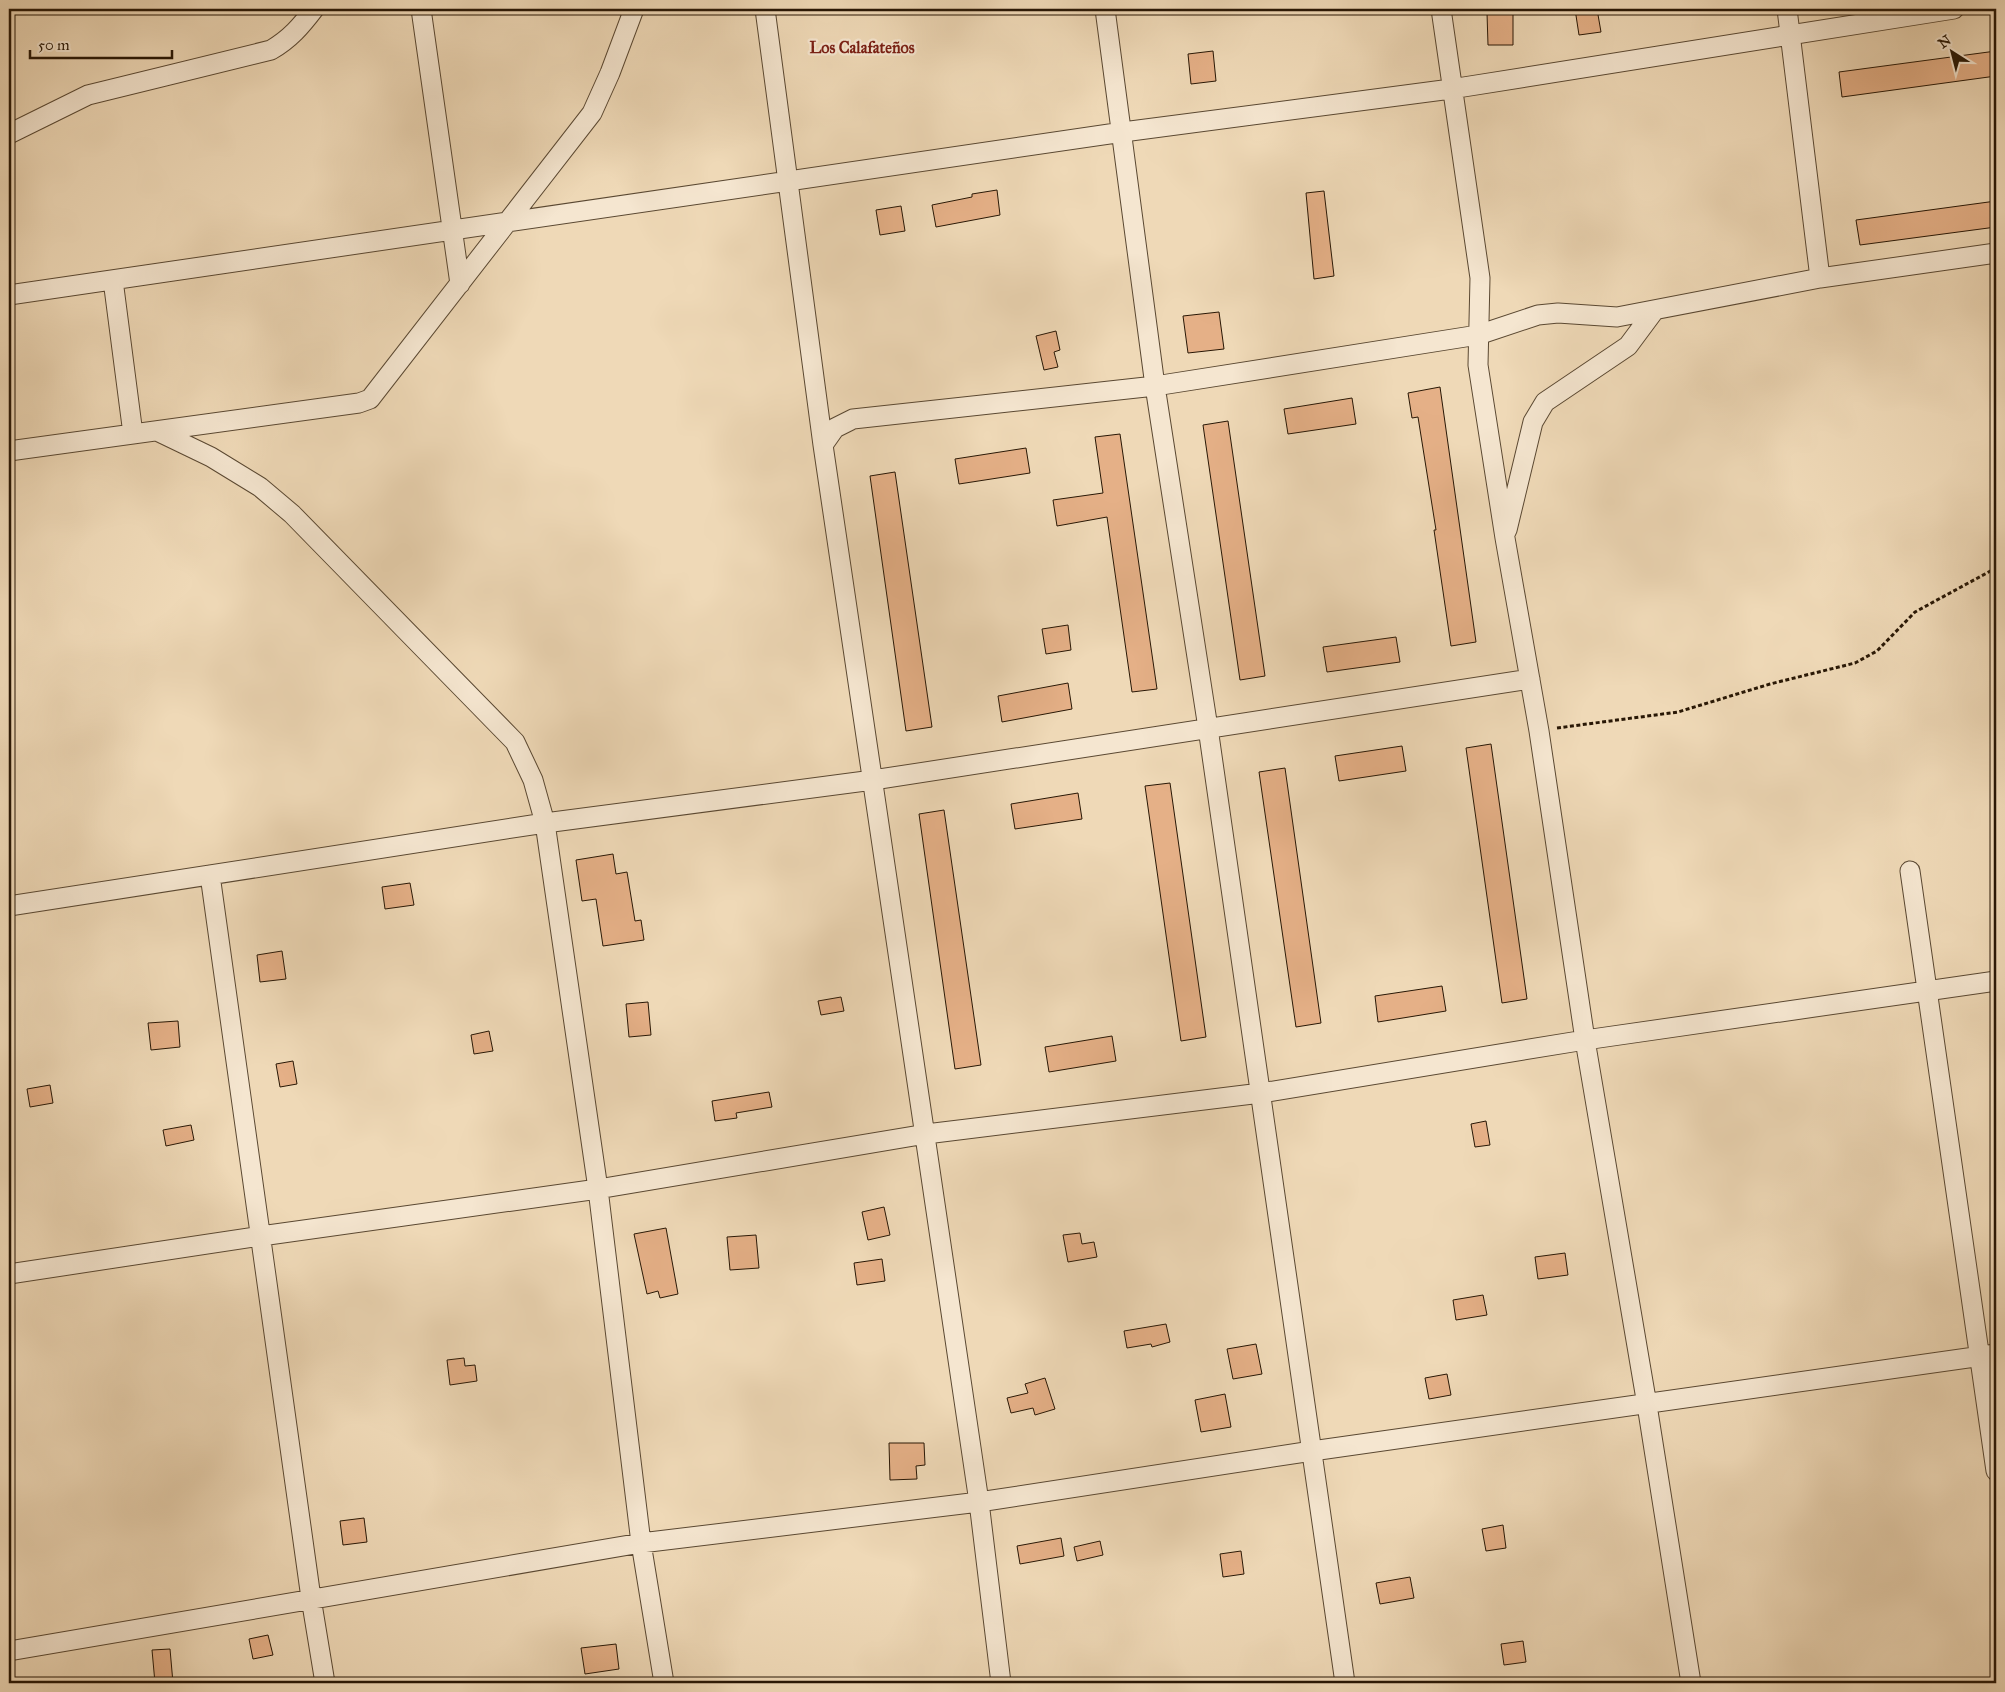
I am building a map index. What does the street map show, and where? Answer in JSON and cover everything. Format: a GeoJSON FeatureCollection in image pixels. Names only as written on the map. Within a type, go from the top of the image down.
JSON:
{"type":"FeatureCollection","features":[{"type":"Feature","properties":{"kind":"street"},"geometry":{"type":"LineString","coordinates":[[9,134],[88,95],[271,50],[288,40],[314,9]]}},
{"type":"Feature","properties":{"kind":"street"},"geometry":{"type":"LineString","coordinates":[[421,9],[460,284]]}},
{"type":"Feature","properties":{"kind":"street"},"geometry":{"type":"LineString","coordinates":[[9,451],[359,403],[370,399],[592,113],[610,73],[634,9]]}},
{"type":"Feature","properties":{"kind":"street"},"geometry":{"type":"LineString","coordinates":[[765,9],[790,182],[824,445],[980,1502],[1001,1683]]}},
{"type":"Feature","properties":{"kind":"street"},"geometry":{"type":"LineString","coordinates":[[1105,9],[1123,132],[1155,386],[1208,728],[1345,1683]]}},
{"type":"Feature","properties":{"kind":"street"},"geometry":{"type":"LineString","coordinates":[[1441,9],[1451,89],[1480,278],[1478,365],[1505,538],[1539,731],[1585,1040],[1647,1405],[1691,1683]]}},
{"type":"Feature","properties":{"kind":"street"},"geometry":{"type":"LineString","coordinates":[[1787,9],[1820,278]]}},
{"type":"Feature","properties":{"kind":"street"},"geometry":{"type":"LineString","coordinates":[[9,295],[1123,132],[1451,89],[1954,9]]}},
{"type":"Feature","properties":{"kind":"street"},"geometry":{"type":"LineString","coordinates":[[824,445],[836,428],[852,419],[1155,386],[1478,335],[1544,314],[1558,312],[1617,318],[1820,278],[1996,254]]}},
{"type":"Feature","properties":{"kind":"street"},"geometry":{"type":"LineString","coordinates":[[113,280],[133,434]]}},
{"type":"Feature","properties":{"kind":"street"},"geometry":{"type":"LineString","coordinates":[[1505,538],[1533,422],[1545,402],[1628,346],[1654,311]]}},
{"type":"Feature","properties":{"kind":"street"},"geometry":{"type":"LineString","coordinates":[[157,431],[211,457],[260,487],[292,514],[515,742],[534,780],[545,824],[598,1190],[641,1543],[664,1683]]}},
{"type":"Feature","properties":{"kind":"street"},"geometry":{"type":"LineString","coordinates":[[9,906],[545,824],[873,780],[1530,679]]}},
{"type":"Feature","properties":{"kind":"street"},"geometry":{"type":"LineString","coordinates":[[1910,871],[1927,991],[1988,1355],[1996,1471]]}},
{"type":"Feature","properties":{"kind":"street"},"geometry":{"type":"LineString","coordinates":[[210,875],[311,1598],[325,1683]]}},
{"type":"Feature","properties":{"kind":"street"},"geometry":{"type":"LineString","coordinates":[[9,1274],[260,1236],[598,1190],[926,1134],[1261,1093],[1585,1040],[1996,981]]}},
{"type":"Feature","properties":{"kind":"street"},"geometry":{"type":"LineString","coordinates":[[9,1651],[641,1543],[980,1502],[1312,1451],[1647,1405],[1988,1355]]}},
{"type":"Feature","properties":{"kind":"path"},"geometry":{"type":"LineString","coordinates":[[1539,731],[1678,712],[1770,684],[1855,663],[1877,651],[1915,612],[1996,568]]}},
{"type":"Feature","properties":{"kind":"building"},"geometry":{"type":"Polygon","coordinates":[[[1575,9],[1597,9],[1601,32],[1579,35],[1575,9]]]}},
{"type":"Feature","properties":{"kind":"building"},"geometry":{"type":"Polygon","coordinates":[[[1487,13],[1513,13],[1513,45],[1488,45],[1487,13]]]}},
{"type":"Feature","properties":{"kind":"building"},"geometry":{"type":"Polygon","coordinates":[[[1213,51],[1216,81],[1191,84],[1188,54],[1213,51]]]}},
{"type":"Feature","properties":{"kind":"building"},"geometry":{"type":"Polygon","coordinates":[[[1996,51],[1996,76],[1842,97],[1839,72],[1996,51]]]}},
{"type":"Feature","properties":{"kind":"building"},"geometry":{"type":"Polygon","coordinates":[[[997,190],[1000,215],[936,227],[932,205],[972,197],[972,194],[997,190]]]}},
{"type":"Feature","properties":{"kind":"building"},"geometry":{"type":"Polygon","coordinates":[[[1324,191],[1334,276],[1314,279],[1306,193],[1324,191]]]}},
{"type":"Feature","properties":{"kind":"building"},"geometry":{"type":"Polygon","coordinates":[[[1996,201],[1996,227],[1860,245],[1856,220],[1996,201]]]}},
{"type":"Feature","properties":{"kind":"building"},"geometry":{"type":"Polygon","coordinates":[[[901,206],[905,231],[880,235],[876,210],[901,206]]]}},
{"type":"Feature","properties":{"kind":"building"},"geometry":{"type":"Polygon","coordinates":[[[1219,312],[1224,349],[1188,353],[1183,316],[1219,312]]]}},
{"type":"Feature","properties":{"kind":"building"},"geometry":{"type":"Polygon","coordinates":[[[1056,331],[1060,350],[1054,352],[1058,367],[1044,370],[1036,336],[1056,331]]]}},
{"type":"Feature","properties":{"kind":"building"},"geometry":{"type":"Polygon","coordinates":[[[1440,387],[1476,642],[1451,646],[1434,530],[1436,530],[1418,417],[1412,418],[1408,393],[1440,387]]]}},
{"type":"Feature","properties":{"kind":"building"},"geometry":{"type":"Polygon","coordinates":[[[1352,398],[1356,424],[1288,434],[1284,409],[1352,398]]]}},
{"type":"Feature","properties":{"kind":"building"},"geometry":{"type":"Polygon","coordinates":[[[1228,421],[1265,676],[1240,680],[1203,425],[1228,421]]]}},
{"type":"Feature","properties":{"kind":"building"},"geometry":{"type":"Polygon","coordinates":[[[1120,434],[1157,689],[1132,692],[1107,517],[1057,526],[1053,500],[1103,493],[1095,437],[1120,434]]]}},
{"type":"Feature","properties":{"kind":"building"},"geometry":{"type":"Polygon","coordinates":[[[1026,448],[1030,473],[959,484],[955,459],[1026,448]]]}},
{"type":"Feature","properties":{"kind":"building"},"geometry":{"type":"Polygon","coordinates":[[[895,472],[932,727],[906,731],[870,476],[895,472]]]}},
{"type":"Feature","properties":{"kind":"building"},"geometry":{"type":"Polygon","coordinates":[[[1068,625],[1071,650],[1046,654],[1042,629],[1068,625]]]}},
{"type":"Feature","properties":{"kind":"building"},"geometry":{"type":"Polygon","coordinates":[[[1396,637],[1400,662],[1327,672],[1323,647],[1396,637]]]}},
{"type":"Feature","properties":{"kind":"building"},"geometry":{"type":"Polygon","coordinates":[[[1068,683],[1072,709],[1002,722],[998,696],[1068,683]]]}},
{"type":"Feature","properties":{"kind":"building"},"geometry":{"type":"Polygon","coordinates":[[[1491,744],[1527,999],[1502,1003],[1466,748],[1491,744]]]}},
{"type":"Feature","properties":{"kind":"building"},"geometry":{"type":"Polygon","coordinates":[[[1402,746],[1406,771],[1339,781],[1335,756],[1402,746]]]}},
{"type":"Feature","properties":{"kind":"building"},"geometry":{"type":"Polygon","coordinates":[[[1285,768],[1321,1023],[1296,1027],[1259,772],[1285,768]]]}},
{"type":"Feature","properties":{"kind":"building"},"geometry":{"type":"Polygon","coordinates":[[[1170,783],[1206,1037],[1181,1041],[1145,786],[1170,783]]]}},
{"type":"Feature","properties":{"kind":"building"},"geometry":{"type":"Polygon","coordinates":[[[1078,793],[1082,819],[1015,829],[1011,804],[1078,793]]]}},
{"type":"Feature","properties":{"kind":"building"},"geometry":{"type":"Polygon","coordinates":[[[944,810],[981,1065],[955,1069],[919,814],[944,810]]]}},
{"type":"Feature","properties":{"kind":"building"},"geometry":{"type":"Polygon","coordinates":[[[613,854],[616,874],[627,872],[635,921],[641,920],[644,940],[603,946],[596,899],[582,901],[576,860],[613,854]]]}},
{"type":"Feature","properties":{"kind":"building"},"geometry":{"type":"Polygon","coordinates":[[[410,883],[414,905],[385,909],[382,887],[410,883]]]}},
{"type":"Feature","properties":{"kind":"building"},"geometry":{"type":"Polygon","coordinates":[[[282,951],[286,979],[260,982],[257,955],[282,951]]]}},
{"type":"Feature","properties":{"kind":"building"},"geometry":{"type":"Polygon","coordinates":[[[1442,986],[1446,1011],[1378,1022],[1375,996],[1442,986]]]}},
{"type":"Feature","properties":{"kind":"building"},"geometry":{"type":"Polygon","coordinates":[[[841,997],[844,1011],[821,1015],[818,1001],[841,997]]]}},
{"type":"Feature","properties":{"kind":"building"},"geometry":{"type":"Polygon","coordinates":[[[648,1002],[651,1035],[629,1037],[626,1004],[648,1002]]]}},
{"type":"Feature","properties":{"kind":"building"},"geometry":{"type":"Polygon","coordinates":[[[178,1021],[180,1047],[151,1050],[148,1023],[178,1021]]]}},
{"type":"Feature","properties":{"kind":"building"},"geometry":{"type":"Polygon","coordinates":[[[489,1031],[493,1051],[474,1054],[471,1035],[489,1031]]]}},
{"type":"Feature","properties":{"kind":"building"},"geometry":{"type":"Polygon","coordinates":[[[1112,1036],[1116,1061],[1049,1072],[1045,1047],[1112,1036]]]}},
{"type":"Feature","properties":{"kind":"building"},"geometry":{"type":"Polygon","coordinates":[[[293,1061],[297,1084],[280,1087],[276,1064],[293,1061]]]}},
{"type":"Feature","properties":{"kind":"building"},"geometry":{"type":"Polygon","coordinates":[[[50,1085],[53,1103],[30,1107],[27,1089],[50,1085]]]}},
{"type":"Feature","properties":{"kind":"building"},"geometry":{"type":"Polygon","coordinates":[[[769,1092],[772,1107],[736,1113],[737,1118],[715,1121],[712,1101],[769,1092]]]}},
{"type":"Feature","properties":{"kind":"building"},"geometry":{"type":"Polygon","coordinates":[[[1486,1121],[1490,1145],[1475,1147],[1471,1124],[1486,1121]]]}},
{"type":"Feature","properties":{"kind":"building"},"geometry":{"type":"Polygon","coordinates":[[[191,1125],[194,1140],[166,1146],[163,1130],[191,1125]]]}},
{"type":"Feature","properties":{"kind":"building"},"geometry":{"type":"Polygon","coordinates":[[[884,1207],[890,1235],[868,1240],[862,1212],[884,1207]]]}},
{"type":"Feature","properties":{"kind":"building"},"geometry":{"type":"Polygon","coordinates":[[[666,1228],[678,1294],[660,1298],[658,1291],[647,1294],[634,1234],[666,1228]]]}},
{"type":"Feature","properties":{"kind":"building"},"geometry":{"type":"Polygon","coordinates":[[[1080,1233],[1082,1244],[1094,1242],[1097,1257],[1068,1262],[1063,1235],[1080,1233]]]}},
{"type":"Feature","properties":{"kind":"building"},"geometry":{"type":"Polygon","coordinates":[[[756,1235],[759,1268],[730,1270],[727,1237],[756,1235]]]}},
{"type":"Feature","properties":{"kind":"building"},"geometry":{"type":"Polygon","coordinates":[[[1565,1253],[1568,1275],[1538,1279],[1535,1257],[1565,1253]]]}},
{"type":"Feature","properties":{"kind":"building"},"geometry":{"type":"Polygon","coordinates":[[[882,1259],[885,1281],[857,1285],[854,1263],[882,1259]]]}},
{"type":"Feature","properties":{"kind":"building"},"geometry":{"type":"Polygon","coordinates":[[[1483,1295],[1487,1315],[1456,1320],[1453,1300],[1483,1295]]]}},
{"type":"Feature","properties":{"kind":"building"},"geometry":{"type":"Polygon","coordinates":[[[1166,1324],[1170,1342],[1152,1347],[1151,1344],[1127,1348],[1124,1331],[1166,1324]]]}},
{"type":"Feature","properties":{"kind":"building"},"geometry":{"type":"Polygon","coordinates":[[[1256,1344],[1262,1374],[1233,1379],[1227,1349],[1256,1344]]]}},
{"type":"Feature","properties":{"kind":"building"},"geometry":{"type":"Polygon","coordinates":[[[464,1358],[465,1366],[475,1365],[477,1381],[450,1385],[447,1360],[464,1358]]]}},
{"type":"Feature","properties":{"kind":"building"},"geometry":{"type":"Polygon","coordinates":[[[1447,1374],[1451,1395],[1429,1399],[1425,1378],[1447,1374]]]}},
{"type":"Feature","properties":{"kind":"building"},"geometry":{"type":"Polygon","coordinates":[[[1045,1378],[1055,1409],[1035,1415],[1033,1408],[1011,1413],[1007,1398],[1028,1393],[1025,1384],[1045,1378]]]}},
{"type":"Feature","properties":{"kind":"building"},"geometry":{"type":"Polygon","coordinates":[[[1225,1394],[1231,1427],[1201,1432],[1195,1400],[1225,1394]]]}},
{"type":"Feature","properties":{"kind":"building"},"geometry":{"type":"Polygon","coordinates":[[[889,1443],[924,1443],[925,1465],[916,1466],[917,1479],[890,1480],[889,1443]]]}},
{"type":"Feature","properties":{"kind":"building"},"geometry":{"type":"Polygon","coordinates":[[[364,1518],[367,1542],[343,1545],[340,1521],[364,1518]]]}},
{"type":"Feature","properties":{"kind":"building"},"geometry":{"type":"Polygon","coordinates":[[[1503,1525],[1506,1548],[1486,1551],[1482,1529],[1503,1525]]]}},
{"type":"Feature","properties":{"kind":"building"},"geometry":{"type":"Polygon","coordinates":[[[1061,1538],[1064,1556],[1020,1564],[1017,1546],[1061,1538]]]}},
{"type":"Feature","properties":{"kind":"building"},"geometry":{"type":"Polygon","coordinates":[[[1100,1541],[1103,1555],[1077,1561],[1074,1547],[1100,1541]]]}},
{"type":"Feature","properties":{"kind":"building"},"geometry":{"type":"Polygon","coordinates":[[[1241,1551],[1244,1574],[1223,1577],[1220,1554],[1241,1551]]]}},
{"type":"Feature","properties":{"kind":"building"},"geometry":{"type":"Polygon","coordinates":[[[1410,1577],[1414,1598],[1380,1604],[1376,1583],[1410,1577]]]}},
{"type":"Feature","properties":{"kind":"building"},"geometry":{"type":"Polygon","coordinates":[[[268,1635],[273,1655],[253,1659],[249,1639],[268,1635]]]}},
{"type":"Feature","properties":{"kind":"building"},"geometry":{"type":"Polygon","coordinates":[[[1523,1641],[1526,1662],[1504,1665],[1501,1644],[1523,1641]]]}},
{"type":"Feature","properties":{"kind":"building"},"geometry":{"type":"Polygon","coordinates":[[[616,1644],[619,1669],[585,1674],[581,1648],[616,1644]]]}},
{"type":"Feature","properties":{"kind":"building"},"geometry":{"type":"Polygon","coordinates":[[[170,1649],[173,1683],[155,1683],[152,1650],[170,1649]]]}},
{"type":"Feature","properties":{"kind":"district","name":"Los Calafateños"},"geometry":{"type":"Point","coordinates":[862,47]}}]}
